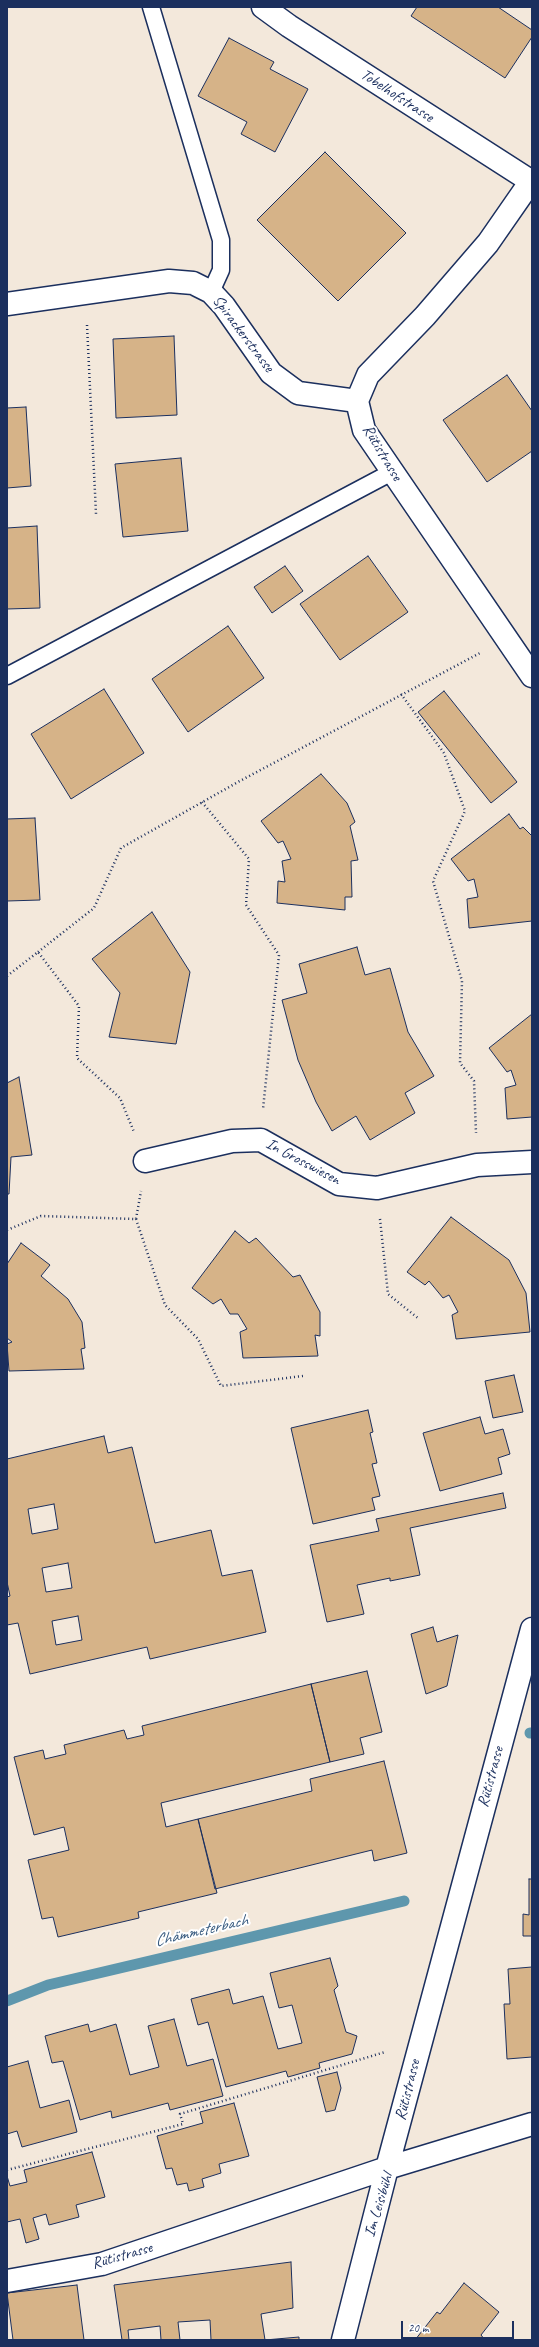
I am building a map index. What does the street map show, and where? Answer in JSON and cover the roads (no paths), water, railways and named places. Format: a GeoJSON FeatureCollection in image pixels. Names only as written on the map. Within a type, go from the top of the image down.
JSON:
{"type":"FeatureCollection","features":[{"type":"Feature","properties":{"kind":"street","name":"Tobelhofstrasse"},"geometry":{"type":"LineString","coordinates":[[264,7],[289,26],[532,181]]}},
{"type":"Feature","properties":{"kind":"street"},"geometry":{"type":"LineString","coordinates":[[357,401],[368,375],[425,316],[488,243],[532,181]]}},
{"type":"Feature","properties":{"kind":"street","name":"Spirackerstrasse"},"geometry":{"type":"LineString","coordinates":[[7,304],[169,281],[193,283],[211,292],[224,306],[271,373],[298,393],[357,401]]}},
{"type":"Feature","properties":{"kind":"street","name":"Rütistrasse"},"geometry":{"type":"LineString","coordinates":[[357,401],[364,430],[532,676]]}},
{"type":"Feature","properties":{"kind":"street","name":"In Grosswiesen"},"geometry":{"type":"LineString","coordinates":[[145,1161],[232,1141],[261,1140],[339,1184],[377,1188],[477,1165],[532,1162]]}},
{"type":"Feature","properties":{"kind":"street","name":"Rütistrasse"},"geometry":{"type":"LineString","coordinates":[[7,2281],[102,2264],[387,2168],[532,1628]]}},
{"type":"Feature","properties":{"kind":"street","name":"Im Leisibühl"},"geometry":{"type":"LineString","coordinates":[[343,2340],[387,2168],[532,2124]]}},
{"type":"Feature","properties":{"kind":"lane"},"geometry":{"type":"LineString","coordinates":[[151,7],[221,240],[221,270],[211,292]]}},
{"type":"Feature","properties":{"kind":"lane"},"geometry":{"type":"LineString","coordinates":[[7,676],[392,472]]}},
{"type":"Feature","properties":{"kind":"waterway","name":"Chämmeterbach"},"geometry":{"type":"LineString","coordinates":[[7,2001],[48,1985],[404,1901]]}}]}
